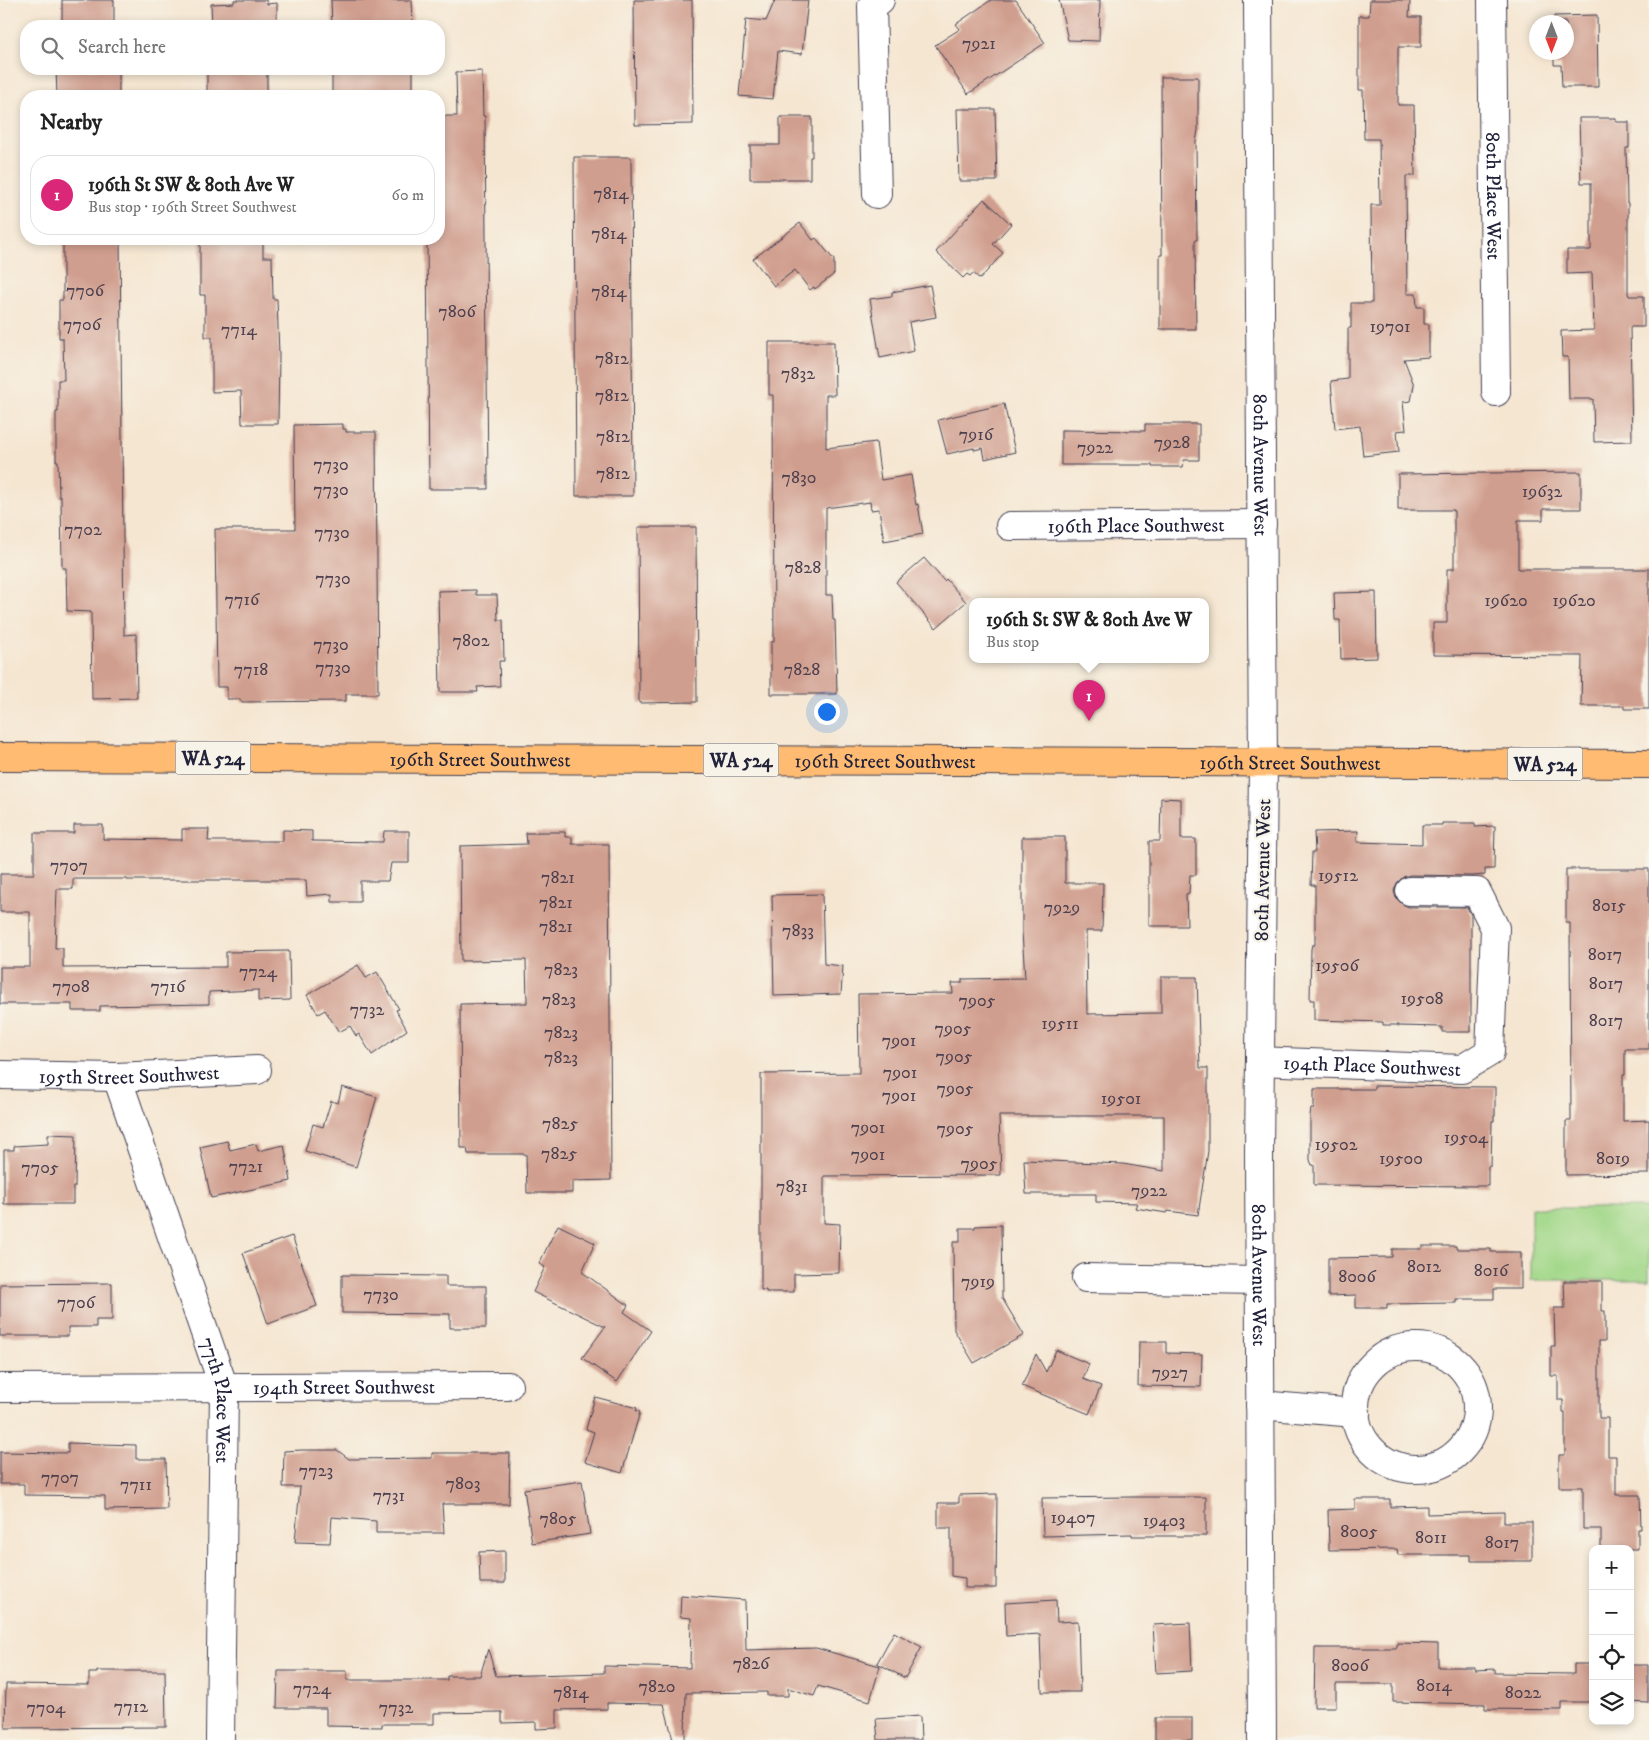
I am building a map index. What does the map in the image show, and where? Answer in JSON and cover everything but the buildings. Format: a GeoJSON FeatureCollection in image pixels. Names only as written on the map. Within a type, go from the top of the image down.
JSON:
{"type":"FeatureCollection","features":[{"type":"Feature","properties":{"kind":"main road","name":"196th Street Southwest"},"geometry":{"type":"LineString","coordinates":[[0,756],[1649,764]]}},
{"type":"Feature","properties":{"kind":"street"},"geometry":{"type":"LineString","coordinates":[[877,194],[872,6],[880,0]]}},
{"type":"Feature","properties":{"kind":"street","name":"80th Avenue West"},"geometry":{"type":"LineString","coordinates":[[1258,0],[1263,763],[1259,1281],[1262,1740]]}},
{"type":"Feature","properties":{"kind":"street","name":"80th Place West"},"geometry":{"type":"LineString","coordinates":[[1492,0],[1496,392]]}},
{"type":"Feature","properties":{"kind":"street","name":"196th Place Southwest"},"geometry":{"type":"LineString","coordinates":[[1010,526],[1262,524]]}},
{"type":"Feature","properties":{"kind":"street","name":"194th Place Southwest"},"geometry":{"type":"LineString","coordinates":[[1260,1061],[1462,1069],[1490,1052],[1495,928],[1477,892],[1410,891]]}},
{"type":"Feature","properties":{"kind":"street","name":"195th Street Southwest"},"geometry":{"type":"LineString","coordinates":[[0,1075],[117,1076],[257,1070]]}},
{"type":"Feature","properties":{"kind":"street","name":"77th Place West"},"geometry":{"type":"LineString","coordinates":[[117,1076],[224,1388],[220,1740]]}},
{"type":"Feature","properties":{"kind":"street"},"geometry":{"type":"LineString","coordinates":[[1086,1278],[1259,1281]]}},
{"type":"Feature","properties":{"kind":"street"},"geometry":{"type":"LineString","coordinates":[[1416,1347],[1436,1351],[1454,1360],[1468,1374],[1476,1393],[1478,1413],[1473,1432],[1462,1449],[1446,1462],[1427,1468],[1406,1468],[1387,1462],[1371,1450],[1360,1433],[1356,1413],[1357,1393],[1365,1374],[1379,1360],[1397,1351],[1416,1347]]}},
{"type":"Feature","properties":{"kind":"street","name":"194th Street Southwest"},"geometry":{"type":"LineString","coordinates":[[0,1388],[508,1386]]}},
{"type":"Feature","properties":{"kind":"street"},"geometry":{"type":"LineString","coordinates":[[1260,1405],[1356,1413]]}},
{"type":"Feature","properties":{"kind":"green space"},"geometry":{"type":"Polygon","coordinates":[[[1531,1208],[1649,1208],[1649,1280],[1531,1280],[1531,1208]]]}},
{"type":"Feature","properties":{"kind":"place","name":"196th St SW & 80th Ave W"},"geometry":{"type":"Point","coordinates":[1089,721]}}]}
